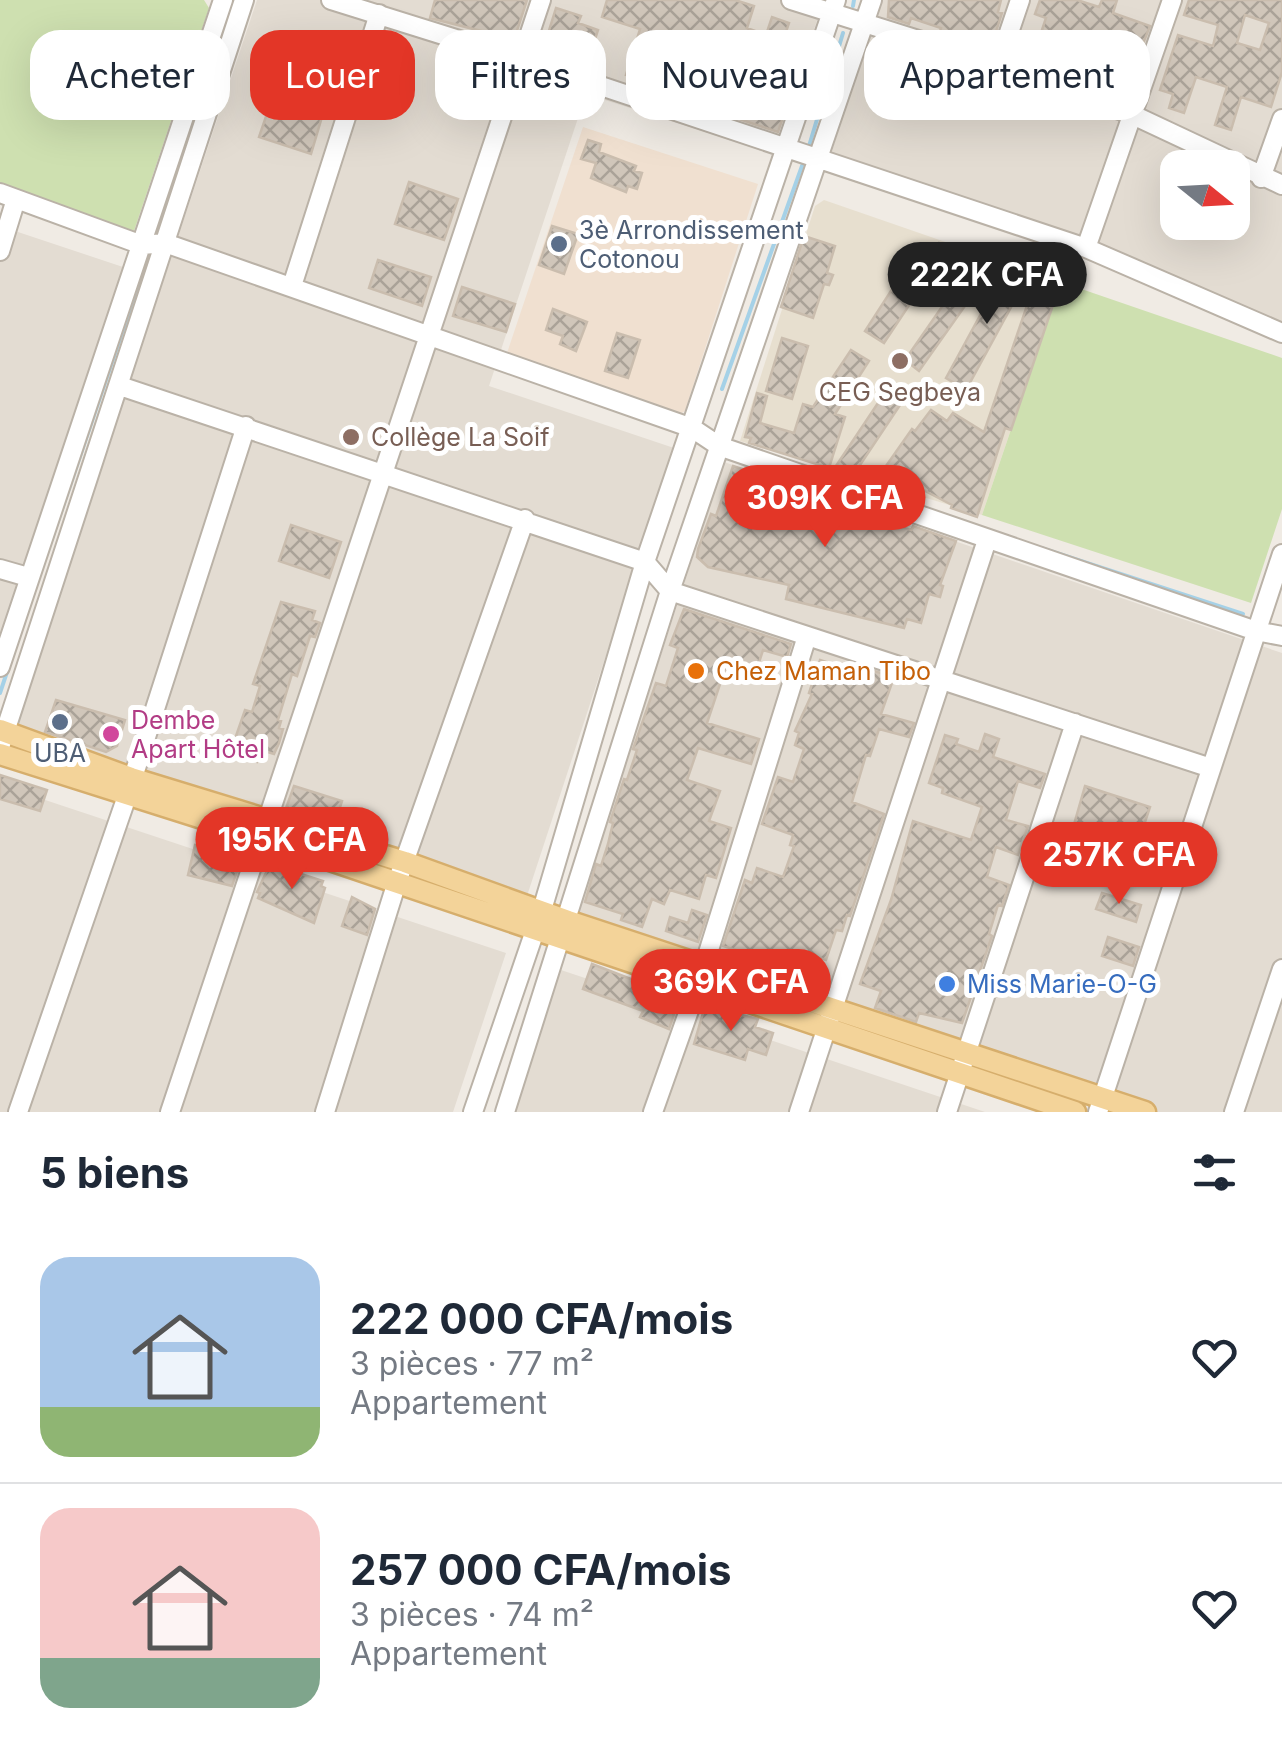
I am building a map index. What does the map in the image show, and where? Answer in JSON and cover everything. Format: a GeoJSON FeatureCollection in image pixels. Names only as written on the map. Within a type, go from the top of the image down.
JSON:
{"type":"FeatureCollection","features":[{"type":"Feature","properties":{"kind":"main road"},"geometry":{"type":"LineString","coordinates":[[1,741],[129,787],[265,828],[405,862],[542,910],[565,931]]}},
{"type":"Feature","properties":{"kind":"main road"},"geometry":{"type":"LineString","coordinates":[[265,828],[396,884],[534,931],[565,931],[832,1018],[968,1054],[1101,1106],[1145,1112]]}},
{"type":"Feature","properties":{"kind":"main road"},"geometry":{"type":"LineString","coordinates":[[832,1018],[959,1075],[1076,1112]]}},
{"type":"Feature","properties":{"kind":"street"},"geometry":{"type":"LineString","coordinates":[[0,667],[223,0]]}},
{"type":"Feature","properties":{"kind":"street"},"geometry":{"type":"LineString","coordinates":[[1,741],[244,0]]}},
{"type":"Feature","properties":{"kind":"street"},"geometry":{"type":"LineString","coordinates":[[330,0],[435,32]]}},
{"type":"Feature","properties":{"kind":"street"},"geometry":{"type":"LineString","coordinates":[[530,30],[540,0]]}},
{"type":"Feature","properties":{"kind":"street"},"geometry":{"type":"LineString","coordinates":[[791,0],[834,7],[884,30]]}},
{"type":"Feature","properties":{"kind":"street"},"geometry":{"type":"LineString","coordinates":[[505,1112],[718,446],[872,0]]}},
{"type":"Feature","properties":{"kind":"street"},"geometry":{"type":"LineString","coordinates":[[1010,30],[1020,0]]}},
{"type":"Feature","properties":{"kind":"street"},"geometry":{"type":"LineString","coordinates":[[1150,65],[1172,0]]}},
{"type":"Feature","properties":{"kind":"street"},"geometry":{"type":"LineString","coordinates":[[473,1112],[542,910],[645,562],[834,7]]}},
{"type":"Feature","properties":{"kind":"street"},"geometry":{"type":"LineString","coordinates":[[292,286],[379,14]]}},
{"type":"Feature","properties":{"kind":"street"},"geometry":{"type":"LineString","coordinates":[[606,89],[1086,248],[1282,333]]}},
{"type":"Feature","properties":{"kind":"street"},"geometry":{"type":"LineString","coordinates":[[1262,178],[1282,119]]}},
{"type":"Feature","properties":{"kind":"street"},"geometry":{"type":"LineString","coordinates":[[170,1112],[500,120]]}},
{"type":"Feature","properties":{"kind":"street"},"geometry":{"type":"LineString","coordinates":[[1086,248],[1132,120]]}},
{"type":"Feature","properties":{"kind":"street"},"geometry":{"type":"LineString","coordinates":[[1141,120],[1282,185]]}},
{"type":"Feature","properties":{"kind":"street"},"geometry":{"type":"LineString","coordinates":[[0,251],[8,196],[142,245],[166,243],[292,286],[692,428],[718,446],[1256,632],[1282,636]]}},
{"type":"Feature","properties":{"kind":"street"},"geometry":{"type":"LineString","coordinates":[[120,386],[645,562],[670,592],[1211,768]]}},
{"type":"Feature","properties":{"kind":"street"},"geometry":{"type":"LineString","coordinates":[[18,1112],[246,426]]}},
{"type":"Feature","properties":{"kind":"street"},"geometry":{"type":"LineString","coordinates":[[324,1112],[396,884],[524,520]]}},
{"type":"Feature","properties":{"kind":"street"},"geometry":{"type":"LineString","coordinates":[[800,1112],[987,540]]}},
{"type":"Feature","properties":{"kind":"street"},"geometry":{"type":"LineString","coordinates":[[1101,1106],[1282,554]]}},
{"type":"Feature","properties":{"kind":"street"},"geometry":{"type":"LineString","coordinates":[[0,569],[28,577]]}},
{"type":"Feature","properties":{"kind":"street"},"geometry":{"type":"LineString","coordinates":[[654,1112],[807,636]]}},
{"type":"Feature","properties":{"kind":"street"},"geometry":{"type":"LineString","coordinates":[[947,1112],[1075,724]]}},
{"type":"Feature","properties":{"kind":"street"},"geometry":{"type":"LineString","coordinates":[[1234,1112],[1282,969]]}},
{"type":"Feature","properties":{"kind":"shaded area"},"geometry":{"type":"Polygon","coordinates":[[[257,0],[824,0],[814,30],[626,30],[626,107],[606,100],[606,30],[435,30],[435,120],[577,120],[489,386],[674,448],[525,902],[14,729],[217,120],[230,120],[230,81],[257,0]]]}},
{"type":"Feature","properties":{"kind":"shaded area"},"geometry":{"type":"Polygon","coordinates":[[[881,0],[1282,0],[1282,322],[825,172],[864,52],[864,120],[1150,120],[1150,30],[871,30],[881,0]]]}},
{"type":"Feature","properties":{"kind":"shaded area"},"geometry":{"type":"Polygon","coordinates":[[[668,120],[783,120],[772,153],[668,120]]]}},
{"type":"Feature","properties":{"kind":"shaded area"},"geometry":{"type":"Polygon","coordinates":[[[583,127],[758,184],[685,411],[672,419],[505,359],[583,127]]]}},
{"type":"Feature","properties":{"kind":"shaded area","name":"CEG Segbeya"},"geometry":{"type":"Polygon","coordinates":[[[824,200],[1061,282],[982,515],[740,441],[815,206],[824,200]]]}},
{"type":"Feature","properties":{"kind":"shaded area"},"geometry":{"type":"Polygon","coordinates":[[[0,226],[123,267],[0,642],[0,226]]]}},
{"type":"Feature","properties":{"kind":"shaded area"},"geometry":{"type":"Polygon","coordinates":[[[724,462],[1282,653],[1282,1112],[1150,1112],[574,920],[724,462]]]}},
{"type":"Feature","properties":{"kind":"shaded area"},"geometry":{"type":"Polygon","coordinates":[[[0,785],[506,953],[453,1112],[0,1112],[0,785]]]}},
{"type":"Feature","properties":{"kind":"shaded area"},"geometry":{"type":"Polygon","coordinates":[[[558,969],[985,1112],[511,1112],[558,969]]]}},
{"type":"Feature","properties":{"kind":"green space"},"geometry":{"type":"Polygon","coordinates":[[[0,0],[204,0],[209,8],[202,30],[30,30],[30,120],[171,120],[134,231],[0,188],[0,0]]]}},
{"type":"Feature","properties":{"kind":"green space"},"geometry":{"type":"Polygon","coordinates":[[[1061,282],[1282,358],[1282,509],[1251,603],[982,515],[1061,282]]]}},
{"type":"Feature","properties":{"kind":"building"},"geometry":{"type":"Polygon","coordinates":[[[435,0],[527,0],[517,30],[477,30],[430,18],[435,0]]]}},
{"type":"Feature","properties":{"kind":"building"},"geometry":{"type":"Polygon","coordinates":[[[607,0],[735,0],[754,6],[747,28],[752,30],[640,30],[602,17],[607,0]]]}},
{"type":"Feature","properties":{"kind":"building"},"geometry":{"type":"Polygon","coordinates":[[[889,0],[1001,0],[997,30],[940,30],[911,18],[909,24],[888,17],[889,0]]]}},
{"type":"Feature","properties":{"kind":"building"},"geometry":{"type":"Polygon","coordinates":[[[1040,0],[1077,0],[1099,7],[1102,0],[1117,0],[1113,13],[1150,26],[1148,30],[1042,30],[1046,18],[1035,14],[1040,0]]]}},
{"type":"Feature","properties":{"kind":"building"},"geometry":{"type":"Polygon","coordinates":[[[1189,0],[1282,0],[1282,72],[1271,107],[1241,97],[1231,130],[1215,125],[1227,87],[1196,77],[1184,113],[1169,108],[1173,94],[1160,90],[1178,35],[1213,46],[1218,25],[1184,15],[1189,0]],[[1245,15],[1237,43],[1260,50],[1269,23],[1245,15]]]}},
{"type":"Feature","properties":{"kind":"building"},"geometry":{"type":"Polygon","coordinates":[[[556,8],[581,16],[578,23],[598,30],[549,30],[556,8]]]}},
{"type":"Feature","properties":{"kind":"building"},"geometry":{"type":"Polygon","coordinates":[[[772,17],[789,23],[787,30],[768,30],[772,17]]]}},
{"type":"Feature","properties":{"kind":"building"},"geometry":{"type":"Polygon","coordinates":[[[265,120],[321,120],[311,154],[259,137],[265,120]]]}},
{"type":"Feature","properties":{"kind":"building"},"geometry":{"type":"Polygon","coordinates":[[[742,120],[782,120],[778,132],[742,120]]]}},
{"type":"Feature","properties":{"kind":"building"},"geometry":{"type":"Polygon","coordinates":[[[588,140],[601,144],[599,152],[636,166],[634,171],[642,173],[637,189],[628,186],[626,192],[591,178],[596,163],[581,159],[588,140]]]}},
{"type":"Feature","properties":{"kind":"building"},"geometry":{"type":"Polygon","coordinates":[[[409,182],[458,199],[444,240],[395,224],[409,182]]]}},
{"type":"Feature","properties":{"kind":"building"},"geometry":{"type":"Polygon","coordinates":[[[552,226],[578,234],[564,274],[539,265],[552,226]]]}},
{"type":"Feature","properties":{"kind":"building"},"geometry":{"type":"Polygon","coordinates":[[[804,236],[835,246],[827,273],[833,275],[829,285],[824,284],[813,318],[781,307],[804,236]]]}},
{"type":"Feature","properties":{"kind":"building"},"geometry":{"type":"Polygon","coordinates":[[[939,243],[996,262],[919,371],[905,360],[962,278],[933,269],[884,343],[865,331],[920,246],[934,255],[939,243]]]}},
{"type":"Feature","properties":{"kind":"building"},"geometry":{"type":"Polygon","coordinates":[[[378,260],[431,277],[422,306],[369,288],[378,260]]]}},
{"type":"Feature","properties":{"kind":"building"},"geometry":{"type":"Polygon","coordinates":[[[1007,266],[1025,271],[1028,276],[966,390],[946,378],[1007,266]]]}},
{"type":"Feature","properties":{"kind":"building"},"geometry":{"type":"Polygon","coordinates":[[[1036,279],[1059,287],[1011,430],[1005,428],[977,517],[951,508],[952,505],[900,478],[894,487],[879,476],[912,429],[915,431],[931,410],[947,421],[953,413],[984,432],[1036,279]]]}},
{"type":"Feature","properties":{"kind":"building"},"geometry":{"type":"Polygon","coordinates":[[[462,287],[515,304],[506,332],[453,316],[462,287]]]}},
{"type":"Feature","properties":{"kind":"building"},"geometry":{"type":"Polygon","coordinates":[[[553,309],[587,322],[576,351],[560,344],[563,336],[546,330],[553,309]]]}},
{"type":"Feature","properties":{"kind":"building"},"geometry":{"type":"Polygon","coordinates":[[[617,333],[640,340],[628,378],[605,371],[617,333]]]}},
{"type":"Feature","properties":{"kind":"building"},"geometry":{"type":"Polygon","coordinates":[[[782,338],[808,346],[792,399],[766,391],[782,338]]]}},
{"type":"Feature","properties":{"kind":"building"},"geometry":{"type":"Polygon","coordinates":[[[851,350],[869,361],[835,414],[845,417],[829,468],[749,443],[751,438],[745,437],[757,393],[767,396],[760,423],[794,433],[803,404],[813,407],[851,350]]]}},
{"type":"Feature","properties":{"kind":"building"},"geometry":{"type":"Polygon","coordinates":[[[890,385],[906,396],[852,477],[836,466],[890,385]]]}},
{"type":"Feature","properties":{"kind":"building"},"geometry":{"type":"Polygon","coordinates":[[[733,466],[893,519],[892,524],[911,530],[913,526],[956,541],[940,585],[940,597],[929,594],[921,623],[907,619],[904,628],[786,599],[789,585],[708,567],[697,557],[698,549],[711,514],[716,516],[733,466]]]}},
{"type":"Feature","properties":{"kind":"building"},"geometry":{"type":"Polygon","coordinates":[[[291,525],[341,542],[329,578],[279,561],[291,525]]]}},
{"type":"Feature","properties":{"kind":"building"},"geometry":{"type":"Polygon","coordinates":[[[281,602],[315,611],[312,620],[320,623],[315,637],[310,636],[297,676],[292,674],[278,720],[279,728],[283,729],[279,743],[274,754],[261,750],[257,762],[240,757],[246,739],[236,736],[245,710],[252,712],[260,686],[253,684],[281,602]]]}},
{"type":"Feature","properties":{"kind":"building"},"geometry":{"type":"Polygon","coordinates":[[[684,609],[791,644],[787,657],[763,650],[756,672],[727,663],[707,723],[759,739],[751,764],[698,748],[687,780],[720,791],[709,821],[731,828],[716,878],[706,875],[699,899],[670,890],[664,904],[652,899],[642,927],[621,920],[623,914],[585,902],[596,864],[601,866],[613,823],[610,822],[637,750],[633,749],[656,683],[666,686],[678,648],[670,645],[684,609]]]}},
{"type":"Feature","properties":{"kind":"building"},"geometry":{"type":"Polygon","coordinates":[[[820,660],[859,673],[861,667],[894,677],[881,714],[914,723],[909,737],[879,729],[870,756],[866,755],[852,802],[884,814],[850,916],[847,915],[842,931],[836,930],[826,960],[799,951],[794,968],[723,946],[745,880],[752,883],[757,868],[783,877],[794,846],[790,845],[793,835],[762,824],[778,777],[793,782],[804,749],[795,745],[799,733],[795,731],[812,694],[809,693],[820,660]]]}},
{"type":"Feature","properties":{"kind":"building"},"geometry":{"type":"Polygon","coordinates":[[[56,700],[125,720],[117,746],[106,752],[45,732],[56,700]]]}},
{"type":"Feature","properties":{"kind":"building"},"geometry":{"type":"Polygon","coordinates":[[[985,734],[999,739],[993,757],[1045,774],[1040,788],[1018,781],[1006,820],[1028,826],[1018,855],[996,847],[987,877],[1009,885],[1002,906],[998,905],[989,934],[992,936],[962,1023],[919,1013],[916,1022],[875,1008],[881,991],[860,984],[891,900],[913,821],[971,840],[982,807],[942,793],[943,788],[929,783],[945,735],[958,739],[956,744],[979,752],[985,734]]]}},
{"type":"Feature","properties":{"kind":"building"},"geometry":{"type":"Polygon","coordinates":[[[0,775],[47,790],[40,811],[0,799],[0,775]]]}},
{"type":"Feature","properties":{"kind":"building"},"geometry":{"type":"Polygon","coordinates":[[[294,786],[342,801],[334,826],[285,811],[294,786]]]}},
{"type":"Feature","properties":{"kind":"building"},"geometry":{"type":"Polygon","coordinates":[[[1085,786],[1150,807],[1143,828],[1175,838],[1169,857],[1150,851],[1143,872],[1120,865],[1122,859],[1069,842],[1085,786]]]}},
{"type":"Feature","properties":{"kind":"building"},"geometry":{"type":"Polygon","coordinates":[[[195,845],[242,857],[232,886],[188,875],[195,845]]]}},
{"type":"Feature","properties":{"kind":"building"},"geometry":{"type":"Polygon","coordinates":[[[270,864],[323,881],[321,886],[325,888],[314,923],[258,898],[270,864]]]}},
{"type":"Feature","properties":{"kind":"building"},"geometry":{"type":"Polygon","coordinates":[[[1102,893],[1141,905],[1136,922],[1096,909],[1102,893]]]}},
{"type":"Feature","properties":{"kind":"building"},"geometry":{"type":"Polygon","coordinates":[[[352,897],[375,909],[367,935],[342,926],[352,897]]]}},
{"type":"Feature","properties":{"kind":"building"},"geometry":{"type":"Polygon","coordinates":[[[692,910],[707,915],[698,942],[666,931],[670,917],[688,923],[692,910]]]}},
{"type":"Feature","properties":{"kind":"building"},"geometry":{"type":"Polygon","coordinates":[[[1108,937],[1139,947],[1133,966],[1102,956],[1108,937]]]}},
{"type":"Feature","properties":{"kind":"building"},"geometry":{"type":"Polygon","coordinates":[[[592,964],[662,991],[663,987],[676,992],[679,1000],[669,1029],[640,1017],[643,1011],[583,989],[592,964]]]}},
{"type":"Feature","properties":{"kind":"building"},"geometry":{"type":"Polygon","coordinates":[[[705,1006],[758,1019],[755,1027],[773,1033],[766,1055],[748,1049],[745,1060],[694,1044],[705,1006]]]}},
{"type":"Feature","properties":{"kind":"waterway"},"geometry":{"type":"LineString","coordinates":[[153,238],[232,0]]}},
{"type":"Feature","properties":{"kind":"waterway"},"geometry":{"type":"LineString","coordinates":[[853,6],[854,0]]}},
{"type":"Feature","properties":{"kind":"waterway"},"geometry":{"type":"LineString","coordinates":[[809,146],[817,120]]}},
{"type":"Feature","properties":{"kind":"waterway"},"geometry":{"type":"LineString","coordinates":[[722,389],[802,166]]}},
{"type":"Feature","properties":{"kind":"waterway"},"geometry":{"type":"LineString","coordinates":[[46,556],[140,280]]}},
{"type":"Feature","properties":{"kind":"waterway"},"geometry":{"type":"LineString","coordinates":[[1041,548],[1243,614]]}},
{"type":"Feature","properties":{"kind":"waterway"},"geometry":{"type":"LineString","coordinates":[[0,693],[8,669]]}},
{"type":"Feature","properties":{"kind":"place","name":"3è Arrondissement Cotonou"},"geometry":{"type":"Point","coordinates":[559,244]}},
{"type":"Feature","properties":{"kind":"place","name":"CEG Segbeya"},"geometry":{"type":"Point","coordinates":[900,361]}},
{"type":"Feature","properties":{"kind":"place","name":"Collège La Soif"},"geometry":{"type":"Point","coordinates":[351,437]}},
{"type":"Feature","properties":{"kind":"place","name":"Chez Maman Tibo"},"geometry":{"type":"Point","coordinates":[696,671]}},
{"type":"Feature","properties":{"kind":"place","name":"UBA"},"geometry":{"type":"Point","coordinates":[60,722]}},
{"type":"Feature","properties":{"kind":"place","name":"Dembe Apart Hôtel"},"geometry":{"type":"Point","coordinates":[111,734]}},
{"type":"Feature","properties":{"kind":"place","name":"Miss Marie-O-G"},"geometry":{"type":"Point","coordinates":[947,984]}}]}
